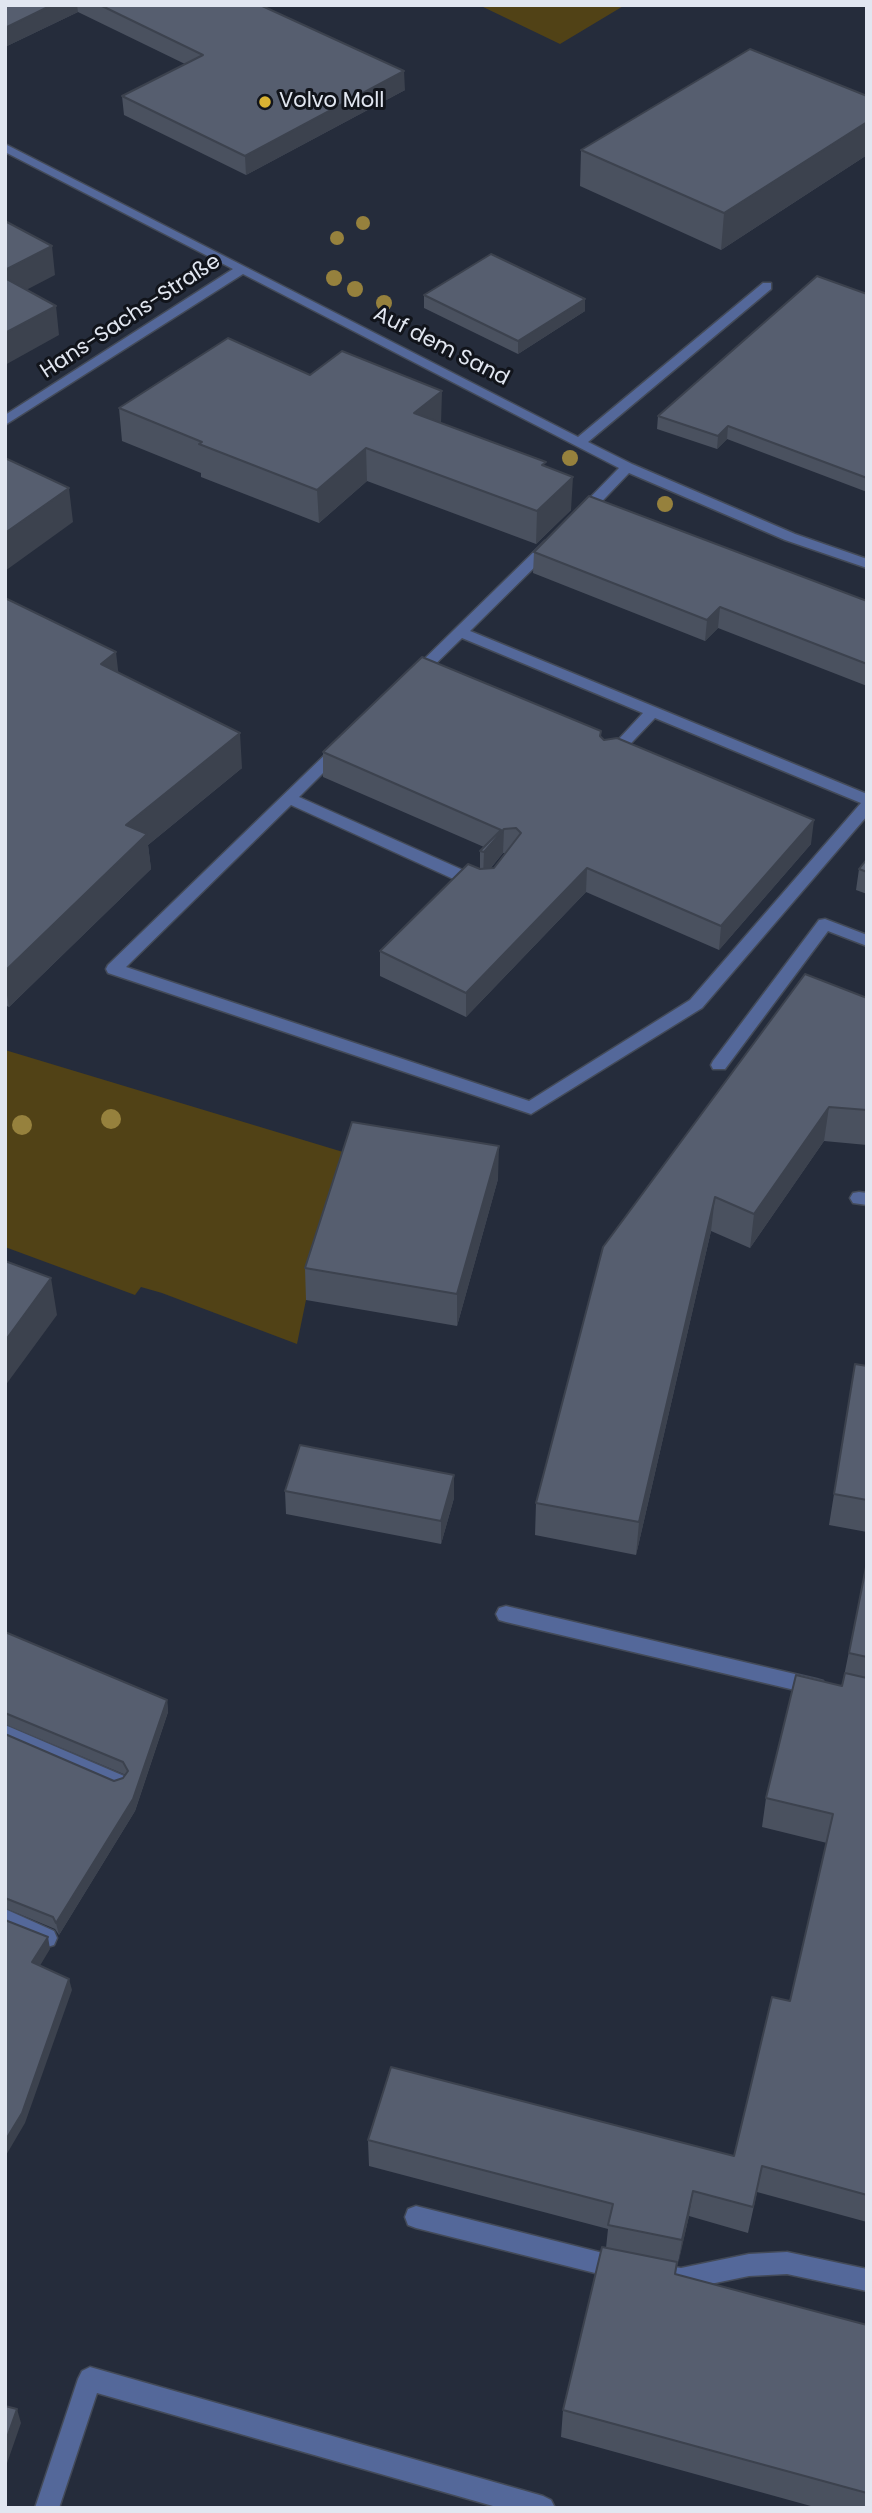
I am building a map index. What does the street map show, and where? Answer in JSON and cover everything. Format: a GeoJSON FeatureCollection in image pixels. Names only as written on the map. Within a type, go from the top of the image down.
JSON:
{"type":"FeatureCollection","features":[{"type":"Feature","properties":{"kind":"street","name":"Auf dem Sand"},"geometry":{"type":"LineString","coordinates":[[5,147],[627,467],[790,537],[867,564]]}},
{"type":"Feature","properties":{"kind":"street","name":"Hans-Sachs-Straße"},"geometry":{"type":"LineString","coordinates":[[5,421],[242,269]]}},
{"type":"Feature","properties":{"kind":"street"},"geometry":{"type":"LineString","coordinates":[[580,442],[767,286]]}},
{"type":"Feature","properties":{"kind":"street"},"geometry":{"type":"LineString","coordinates":[[400,691],[627,467]]}},
{"type":"Feature","properties":{"kind":"street"},"geometry":{"type":"LineString","coordinates":[[460,632],[867,800]]}},
{"type":"Feature","properties":{"kind":"street"},"geometry":{"type":"LineString","coordinates":[[608,759],[653,712]]}},
{"type":"Feature","properties":{"kind":"street"},"geometry":{"type":"LineString","coordinates":[[349,739],[114,969],[531,1108],[696,1004],[867,806]]}},
{"type":"Feature","properties":{"kind":"street"},"geometry":{"type":"LineString","coordinates":[[289,798],[486,887],[494,878]]}},
{"type":"Feature","properties":{"kind":"street"},"geometry":{"type":"LineString","coordinates":[[719,1065],[825,925],[867,941]]}},
{"type":"Feature","properties":{"kind":"street"},"geometry":{"type":"LineString","coordinates":[[506,1614],[840,1693]]}},
{"type":"Feature","properties":{"kind":"street"},"geometry":{"type":"LineString","coordinates":[[5,1733],[117,1782]]}},
{"type":"Feature","properties":{"kind":"street"},"geometry":{"type":"LineString","coordinates":[[5,1918],[47,1938]]}},
{"type":"Feature","properties":{"kind":"street"},"geometry":{"type":"LineString","coordinates":[[416,2217],[629,2270],[681,2279],[749,2265],[787,2263],[867,2280]]}},
{"type":"Feature","properties":{"kind":"street"},"geometry":{"type":"LineString","coordinates":[[47,2508],[90,2379],[543,2508]]}},
{"type":"Feature","properties":{"kind":"shaded area"},"geometry":{"type":"Polygon","coordinates":[[[479,5],[625,5],[560,44],[479,5]]]}},
{"type":"Feature","properties":{"kind":"shaded area"},"geometry":{"type":"Polygon","coordinates":[[[5,1050],[353,1155],[306,1300],[297,1344],[162,1293],[141,1287],[135,1295],[5,1247],[5,1050]]]}},
{"type":"Feature","properties":{"kind":"building"},"geometry":{"type":"Polygon","coordinates":[[[5,5],[52,5],[5,28],[5,5]]]}},
{"type":"Feature","properties":{"kind":"building","name":"Volvo Moll"},"geometry":{"type":"Polygon","coordinates":[[[100,5],[260,5],[404,71],[245,156],[122,96],[203,55],[100,5]]]}},
{"type":"Feature","properties":{"kind":"building"},"geometry":{"type":"Polygon","coordinates":[[[750,49],[867,96],[867,122],[724,213],[581,150],[750,49]]]}},
{"type":"Feature","properties":{"kind":"building"},"geometry":{"type":"Polygon","coordinates":[[[5,221],[52,246],[5,270],[5,221]]]}},
{"type":"Feature","properties":{"kind":"building"},"geometry":{"type":"Polygon","coordinates":[[[491,254],[585,299],[518,341],[424,295],[491,254]]]}},
{"type":"Feature","properties":{"kind":"building"},"geometry":{"type":"Polygon","coordinates":[[[817,276],[867,294],[867,478],[728,426],[718,436],[658,416],[817,276]]]}},
{"type":"Feature","properties":{"kind":"building"},"geometry":{"type":"Polygon","coordinates":[[[5,278],[56,306],[5,333],[5,278]]]}},
{"type":"Feature","properties":{"kind":"building"},"geometry":{"type":"Polygon","coordinates":[[[228,338],[310,375],[342,351],[442,391],[414,413],[546,462],[542,465],[573,477],[537,511],[366,448],[317,490],[199,444],[202,442],[119,408],[228,338]]]}},
{"type":"Feature","properties":{"kind":"building"},"geometry":{"type":"Polygon","coordinates":[[[5,458],[69,488],[5,533],[5,458]]]}},
{"type":"Feature","properties":{"kind":"building"},"geometry":{"type":"Polygon","coordinates":[[[589,496],[867,601],[867,664],[720,607],[707,620],[534,552],[589,496]]]}},
{"type":"Feature","properties":{"kind":"building"},"geometry":{"type":"Polygon","coordinates":[[[5,598],[116,652],[101,664],[240,733],[126,825],[147,834],[5,971],[5,598]]]}},
{"type":"Feature","properties":{"kind":"building"},"geometry":{"type":"Polygon","coordinates":[[[422,657],[601,731],[600,736],[604,740],[617,738],[814,820],[721,926],[587,868],[466,993],[380,951],[468,864],[480,869],[494,868],[521,833],[516,828],[504,829],[484,852],[480,851],[501,830],[323,752],[422,657]]]}},
{"type":"Feature","properties":{"kind":"building"},"geometry":{"type":"Polygon","coordinates":[[[867,859],[867,872],[859,869],[867,859]]]}},
{"type":"Feature","properties":{"kind":"building"},"geometry":{"type":"Polygon","coordinates":[[[805,974],[867,998],[867,1110],[829,1107],[754,1214],[715,1197],[639,1522],[536,1503],[603,1247],[805,974]]]}},
{"type":"Feature","properties":{"kind":"building"},"geometry":{"type":"Polygon","coordinates":[[[352,1122],[499,1146],[457,1294],[305,1268],[352,1122]]]}},
{"type":"Feature","properties":{"kind":"building"},"geometry":{"type":"Polygon","coordinates":[[[5,1261],[51,1278],[5,1341],[5,1261]]]}},
{"type":"Feature","properties":{"kind":"building"},"geometry":{"type":"Polygon","coordinates":[[[855,1364],[867,1366],[867,1500],[834,1494],[855,1364]]]}},
{"type":"Feature","properties":{"kind":"building"},"geometry":{"type":"Polygon","coordinates":[[[300,1445],[454,1475],[441,1521],[285,1491],[300,1445]]]}},
{"type":"Feature","properties":{"kind":"building"},"geometry":{"type":"Polygon","coordinates":[[[867,1562],[867,1657],[849,1653],[867,1562]]]}},
{"type":"Feature","properties":{"kind":"building"},"geometry":{"type":"Polygon","coordinates":[[[5,1632],[167,1700],[133,1799],[56,1923],[53,1917],[5,1898],[5,1734],[114,1781],[123,1778],[128,1771],[123,1762],[5,1713],[5,1632]]]}},
{"type":"Feature","properties":{"kind":"building"},"geometry":{"type":"Polygon","coordinates":[[[845,1673],[867,1678],[867,2195],[762,2166],[753,2207],[693,2191],[682,2240],[608,2225],[613,2204],[368,2140],[391,2067],[734,2156],[772,1997],[790,2001],[833,1814],[766,1798],[796,1675],[842,1686],[845,1673]]]}},
{"type":"Feature","properties":{"kind":"building"},"geometry":{"type":"Polygon","coordinates":[[[5,1920],[48,1937],[32,1962],[69,1979],[22,2113],[5,2141],[5,1920]]]}},
{"type":"Feature","properties":{"kind":"building"},"geometry":{"type":"Polygon","coordinates":[[[602,2247],[677,2262],[675,2274],[867,2325],[867,2493],[563,2410],[602,2247]]]}},
{"type":"Feature","properties":{"kind":"building"},"geometry":{"type":"Polygon","coordinates":[[[5,2406],[17,2409],[5,2443],[5,2406]]]}},
{"type":"Feature","properties":{"kind":"place","name":"Volvo Moll"},"geometry":{"type":"Point","coordinates":[265,102]}}]}
